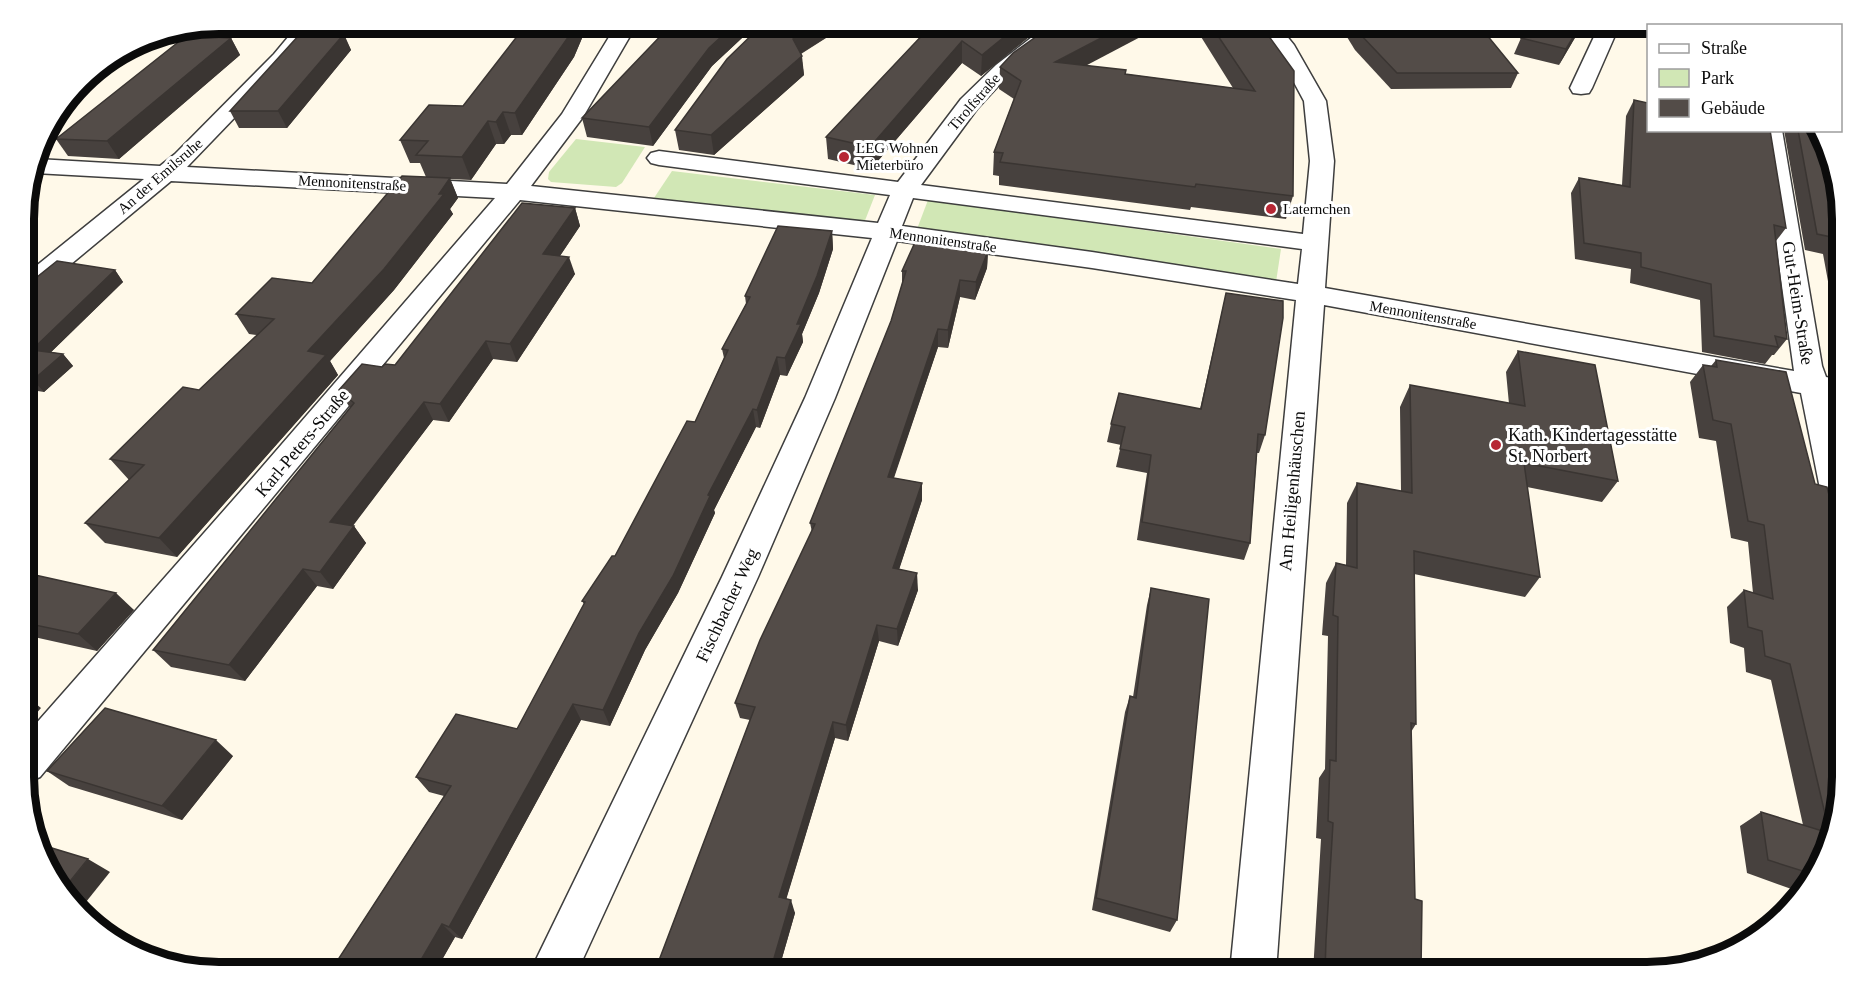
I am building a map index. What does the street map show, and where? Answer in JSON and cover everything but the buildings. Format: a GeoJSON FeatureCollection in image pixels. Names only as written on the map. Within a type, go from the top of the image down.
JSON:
{"type":"FeatureCollection","features":[{"type":"Feature","properties":{"kind":"street","name":"An der Emilsruhe"},"geometry":{"type":"LineString","coordinates":[[35,281],[183,159],[265,75],[300,35]]}},
{"type":"Feature","properties":{"kind":"street","name":"Karl-Peters-Straße"},"geometry":{"type":"LineString","coordinates":[[35,754],[261,492],[514,192],[572,117],[621,35]]}},
{"type":"Feature","properties":{"kind":"street","name":"Tirolfstraße"},"geometry":{"type":"LineString","coordinates":[[887,232],[905,189],[969,104],[1003,69],[1048,35]]}},
{"type":"Feature","properties":{"kind":"street","name":"Am Heiligenhäuschen"},"geometry":{"type":"LineString","coordinates":[[1253,961],[1322,161],[1315,101],[1284,45],[1276,35]]}},
{"type":"Feature","properties":{"kind":"street"},"geometry":{"type":"LineString","coordinates":[[1581,88],[1605,35]]}},
{"type":"Feature","properties":{"kind":"street","name":"Gut-Heim-Straße"},"geometry":{"type":"LineString","coordinates":[[1771,132],[1807,366],[1828,387],[1832,425]]}},
{"type":"Feature","properties":{"kind":"street","name":"Mennonitenstraße"},"geometry":{"type":"LineString","coordinates":[[43,166],[514,192],[649,173],[905,189],[1314,243]]}},
{"type":"Feature","properties":{"kind":"street","name":"Mennonitenstraße"},"geometry":{"type":"LineString","coordinates":[[649,173],[887,232],[1104,262],[1309,294],[1828,387]]}},
{"type":"Feature","properties":{"kind":"street","name":"Fischbacher Weg"},"geometry":{"type":"LineString","coordinates":[[558,962],[740,577],[820,398],[887,232]]}},
{"type":"Feature","properties":{"kind":"green space"},"geometry":{"type":"Polygon","coordinates":[[[576,139],[645,147],[622,183],[616,187],[551,182],[548,179],[549,172],[576,139]]]}},
{"type":"Feature","properties":{"kind":"green space"},"geometry":{"type":"Polygon","coordinates":[[[672,171],[875,195],[864,223],[654,198],[672,171]]]}},
{"type":"Feature","properties":{"kind":"green space"},"geometry":{"type":"Polygon","coordinates":[[[928,200],[1281,249],[1276,282],[917,229],[928,200]]]}},
{"type":"Feature","properties":{"kind":"place","name":"LEG Wohnen Mieterbüro"},"geometry":{"type":"Point","coordinates":[844,157]}},
{"type":"Feature","properties":{"kind":"place","name":"Laternchen"},"geometry":{"type":"Point","coordinates":[1271,209]}},
{"type":"Feature","properties":{"kind":"place","name":"Kath. Kindertagesstätte St. Norbert"},"geometry":{"type":"Point","coordinates":[1496,445]}}]}
